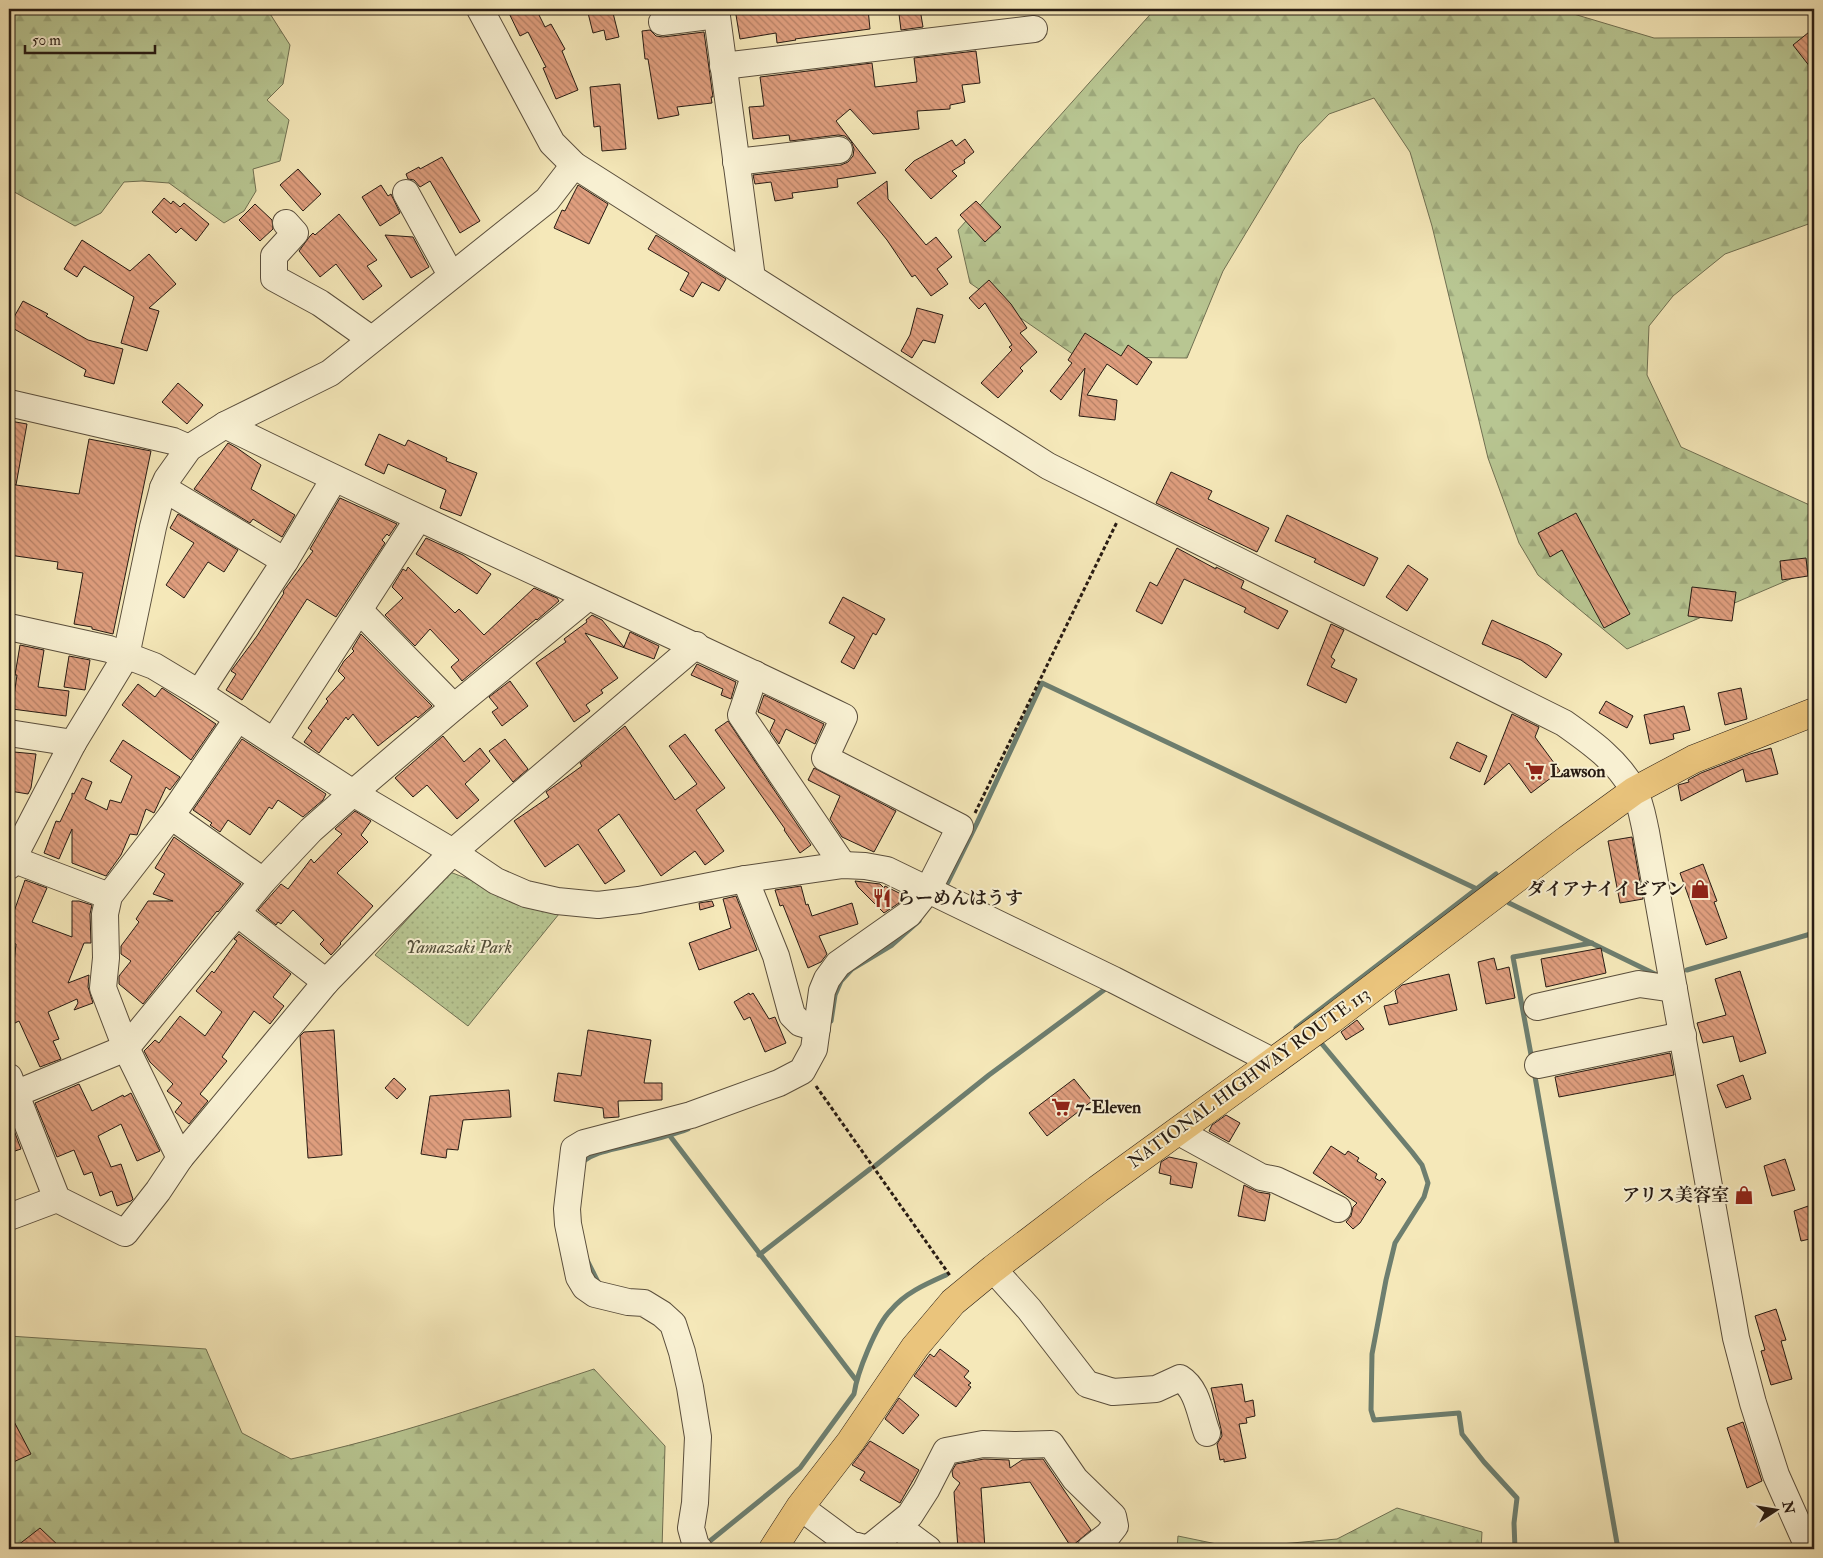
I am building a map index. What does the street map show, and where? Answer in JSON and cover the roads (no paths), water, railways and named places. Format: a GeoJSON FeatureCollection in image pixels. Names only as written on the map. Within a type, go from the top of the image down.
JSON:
{"type":"FeatureCollection","features":[{"type":"Feature","properties":{"kind":"highway","name":"NATIONAL HIGHWAY ROUTE 113"},"geometry":{"type":"LineString","coordinates":[[773,1549],[800,1507],[851,1441],[915,1347],[963,1293],[1098,1189],[1332,1020],[1560,845],[1634,791],[1694,759],[1814,712]]}},
{"type":"Feature","properties":{"kind":"street"},"geometry":{"type":"LineString","coordinates":[[480,9],[552,143],[574,165],[1048,466],[1564,723],[1602,751],[1634,791],[1646,832],[1736,1338],[1753,1403],[1776,1475],[1809,1549]]}},
{"type":"Feature","properties":{"kind":"street"},"geometry":{"type":"LineString","coordinates":[[662,22],[716,12],[752,278]]}},
{"type":"Feature","properties":{"kind":"street"},"geometry":{"type":"LineString","coordinates":[[723,66],[1034,29]]}},
{"type":"Feature","properties":{"kind":"street"},"geometry":{"type":"LineString","coordinates":[[736,162],[839,150]]}},
{"type":"Feature","properties":{"kind":"street"},"geometry":{"type":"LineString","coordinates":[[109,896],[13,851],[73,743],[126,656],[153,527],[167,479],[189,448],[225,425],[330,373],[547,200],[574,165]]}},
{"type":"Feature","properties":{"kind":"street"},"geometry":{"type":"LineString","coordinates":[[406,193],[451,275]]}},
{"type":"Feature","properties":{"kind":"street"},"geometry":{"type":"LineString","coordinates":[[286,223],[295,234],[274,256],[274,278],[320,303],[370,340]]}},
{"type":"Feature","properties":{"kind":"street"},"geometry":{"type":"LineString","coordinates":[[9,403],[174,441],[189,448]]}},
{"type":"Feature","properties":{"kind":"street"},"geometry":{"type":"LineString","coordinates":[[225,425],[334,479],[587,598],[696,645],[844,717],[825,758],[960,827],[928,890],[909,914],[838,964],[828,979],[822,991],[814,1049],[802,1072],[779,1083],[691,1115],[584,1143],[574,1149],[568,1217],[579,1277],[584,1286],[595,1294],[628,1302],[644,1303],[662,1314],[674,1324],[680,1343],[690,1387],[698,1437],[695,1503],[691,1528],[696,1546],[699,1549]]}},
{"type":"Feature","properties":{"kind":"street"},"geometry":{"type":"LineString","coordinates":[[200,693],[285,561],[334,479]]}},
{"type":"Feature","properties":{"kind":"street"},"geometry":{"type":"LineString","coordinates":[[163,488],[285,561]]}},
{"type":"Feature","properties":{"kind":"street"},"geometry":{"type":"LineString","coordinates":[[274,741],[418,518]]}},
{"type":"Feature","properties":{"kind":"street"},"geometry":{"type":"LineString","coordinates":[[587,598],[352,792],[311,830],[263,881],[126,1048],[12,1085],[57,1199],[125,1233],[158,1191],[180,1158],[326,982],[453,852],[696,645]]}},
{"type":"Feature","properties":{"kind":"street"},"geometry":{"type":"LineString","coordinates":[[359,610],[454,707]]}},
{"type":"Feature","properties":{"kind":"street"},"geometry":{"type":"LineString","coordinates":[[9,627],[109,650],[154,666],[200,693],[352,792],[453,852],[496,882],[526,894],[557,901],[598,905],[639,900],[745,879],[843,864],[887,870],[1114,980],[1274,1062]]}},
{"type":"Feature","properties":{"kind":"street"},"geometry":{"type":"LineString","coordinates":[[755,674],[741,715],[843,864]]}},
{"type":"Feature","properties":{"kind":"street"},"geometry":{"type":"LineString","coordinates":[[180,1158],[126,1048],[103,988],[106,958],[105,914],[109,896],[171,816],[238,718]]}},
{"type":"Feature","properties":{"kind":"street"},"geometry":{"type":"LineString","coordinates":[[9,733],[73,743]]}},
{"type":"Feature","properties":{"kind":"street"},"geometry":{"type":"LineString","coordinates":[[171,816],[263,881]]}},
{"type":"Feature","properties":{"kind":"street"},"geometry":{"type":"LineString","coordinates":[[745,879],[776,956],[792,1015],[800,1023],[817,1028]]}},
{"type":"Feature","properties":{"kind":"street"},"geometry":{"type":"LineString","coordinates":[[237,913],[326,982]]}},
{"type":"Feature","properties":{"kind":"street"},"geometry":{"type":"LineString","coordinates":[[1537,1007],[1639,984],[1674,989]]}},
{"type":"Feature","properties":{"kind":"street"},"geometry":{"type":"LineString","coordinates":[[1538,1065],[1683,1035]]}},
{"type":"Feature","properties":{"kind":"street"},"geometry":{"type":"LineString","coordinates":[[1178,1132],[1261,1177],[1276,1180],[1338,1209]]}},
{"type":"Feature","properties":{"kind":"street"},"geometry":{"type":"LineString","coordinates":[[9,1217],[57,1199]]}},
{"type":"Feature","properties":{"kind":"street"},"geometry":{"type":"LineString","coordinates":[[993,1269],[1029,1309],[1087,1384],[1113,1392],[1156,1390],[1180,1378],[1188,1383],[1196,1399],[1207,1433]]}},
{"type":"Feature","properties":{"kind":"street"},"geometry":{"type":"LineString","coordinates":[[800,1507],[850,1544],[868,1549],[910,1515],[926,1490],[946,1451],[983,1444],[1014,1446],[1051,1444],[1075,1479],[1113,1516],[1115,1526],[1108,1535],[1090,1549]]}},
{"type":"Feature","properties":{"kind":"street"},"geometry":{"type":"LineString","coordinates":[[897,1526],[928,1549]]}},
{"type":"Feature","properties":{"kind":"waterway"},"geometry":{"type":"LineString","coordinates":[[950,888],[946,886],[1042,683],[1477,889]]}},
{"type":"Feature","properties":{"kind":"waterway"},"geometry":{"type":"LineString","coordinates":[[1296,1028],[1496,874]]}},
{"type":"Feature","properties":{"kind":"waterway"},"geometry":{"type":"LineString","coordinates":[[1509,903],[1657,975]]}},
{"type":"Feature","properties":{"kind":"waterway"},"geometry":{"type":"LineString","coordinates":[[831,1021],[835,995],[841,981],[852,969],[892,945],[919,921]]}},
{"type":"Feature","properties":{"kind":"waterway"},"geometry":{"type":"LineString","coordinates":[[1687,970],[1814,933]]}},
{"type":"Feature","properties":{"kind":"waterway"},"geometry":{"type":"LineString","coordinates":[[1532,1060],[1513,957],[1592,943]]}},
{"type":"Feature","properties":{"kind":"waterway"},"geometry":{"type":"LineString","coordinates":[[875,1166],[989,1075],[1104,990]]}},
{"type":"Feature","properties":{"kind":"waterway"},"geometry":{"type":"LineString","coordinates":[[1322,1044],[1422,1165],[1428,1183],[1424,1197],[1395,1243],[1386,1280],[1372,1354],[1371,1410],[1374,1420],[1459,1413],[1462,1434],[1484,1462],[1517,1498],[1514,1523],[1515,1549]]}},
{"type":"Feature","properties":{"kind":"waterway"},"geometry":{"type":"LineString","coordinates":[[1534,1071],[1618,1549]]}},
{"type":"Feature","properties":{"kind":"waterway"},"geometry":{"type":"LineString","coordinates":[[582,1162],[603,1152],[665,1137],[688,1129]]}},
{"type":"Feature","properties":{"kind":"waterway"},"geometry":{"type":"LineString","coordinates":[[670,1136],[856,1380]]}},
{"type":"Feature","properties":{"kind":"waterway"},"geometry":{"type":"LineString","coordinates":[[759,1255],[870,1169]]}},
{"type":"Feature","properties":{"kind":"waterway"},"geometry":{"type":"LineString","coordinates":[[587,1260],[599,1284]]}},
{"type":"Feature","properties":{"kind":"waterway"},"geometry":{"type":"LineString","coordinates":[[705,1545],[800,1468],[854,1394],[868,1350],[885,1317],[909,1294],[946,1275]]}},
{"type":"Feature","properties":{"kind":"place","name":"Lawson"},"geometry":{"type":"Point","coordinates":[1535,771]}},
{"type":"Feature","properties":{"kind":"place","name":"ダイアナイイビアン"},"geometry":{"type":"Point","coordinates":[1700,889]}},
{"type":"Feature","properties":{"kind":"place","name":"らーめんはうす"},"geometry":{"type":"Point","coordinates":[882,898]}},
{"type":"Feature","properties":{"kind":"place","name":"7-Eleven"},"geometry":{"type":"Point","coordinates":[1061,1107]}},
{"type":"Feature","properties":{"kind":"place","name":"アリス美容室"},"geometry":{"type":"Point","coordinates":[1744,1195]}},
{"type":"Feature","properties":{"kind":"park label","name":"Yamazaki Park"},"geometry":{"type":"Point","coordinates":[459,947]}}]}
